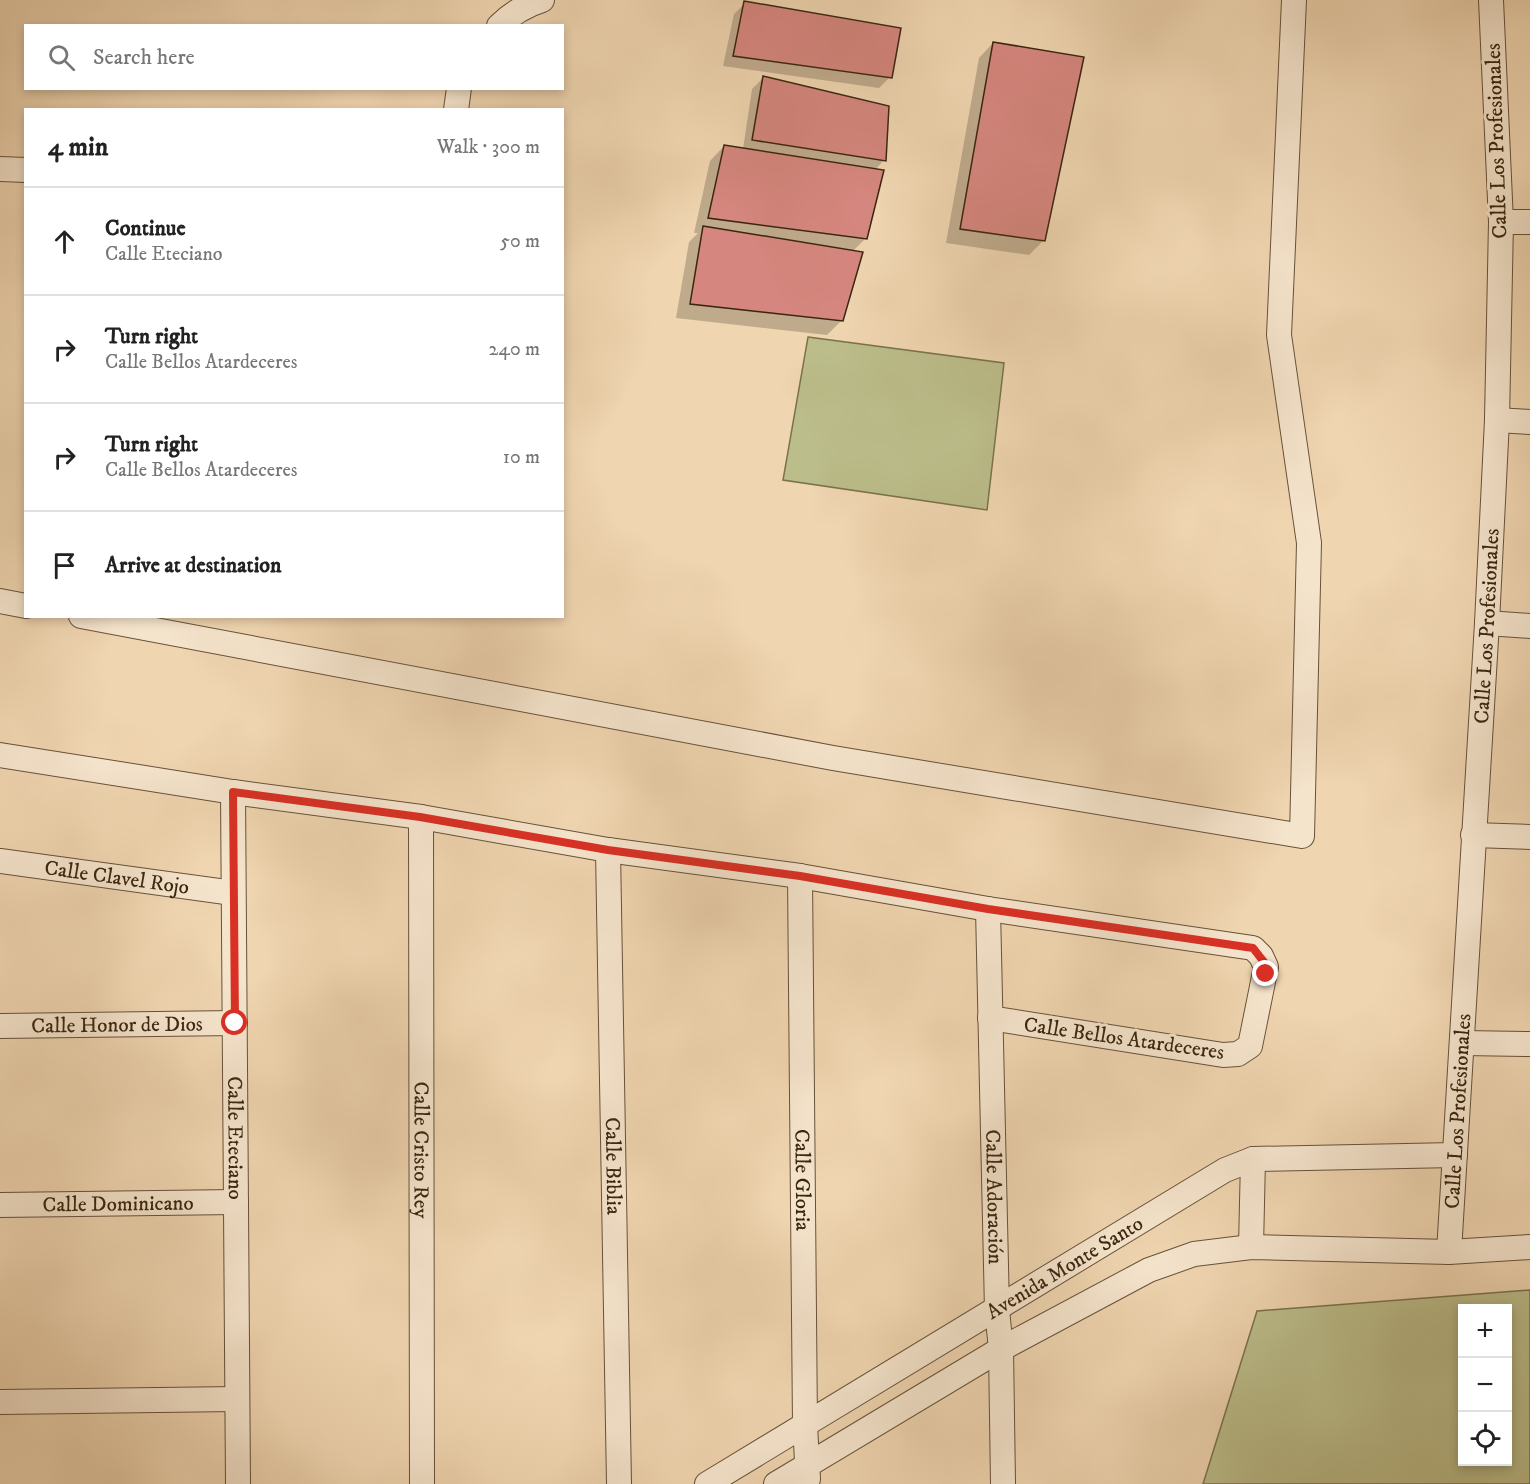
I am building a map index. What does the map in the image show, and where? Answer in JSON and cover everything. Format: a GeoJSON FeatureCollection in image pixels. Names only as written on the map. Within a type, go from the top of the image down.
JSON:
{"type":"FeatureCollection","features":[{"type":"Feature","properties":{"kind":"street"},"geometry":{"type":"LineString","coordinates":[[501,24],[531,3],[542,0]]}},
{"type":"Feature","properties":{"kind":"street"},"geometry":{"type":"LineString","coordinates":[[92,618],[833,758],[1302,836],[1309,543],[1279,335],[1294,0]]}},
{"type":"Feature","properties":{"kind":"street","name":"Calle Los Profesionales"},"geometry":{"type":"LineString","coordinates":[[1449,1252],[1497,420],[1501,222],[1491,0]]}},
{"type":"Feature","properties":{"kind":"street"},"geometry":{"type":"LineString","coordinates":[[456,108],[459,90]]}},
{"type":"Feature","properties":{"kind":"street"},"geometry":{"type":"LineString","coordinates":[[0,169],[24,170]]}},
{"type":"Feature","properties":{"kind":"street"},"geometry":{"type":"LineString","coordinates":[[1501,222],[1530,222]]}},
{"type":"Feature","properties":{"kind":"street"},"geometry":{"type":"LineString","coordinates":[[1497,420],[1530,422]]}},
{"type":"Feature","properties":{"kind":"street"},"geometry":{"type":"LineString","coordinates":[[0,601],[24,606]]}},
{"type":"Feature","properties":{"kind":"street"},"geometry":{"type":"LineString","coordinates":[[1487,623],[1530,626]]}},
{"type":"Feature","properties":{"kind":"street","name":"Calle Bellos Atardeceres"},"geometry":{"type":"LineString","coordinates":[[0,754],[233,792],[420,817],[608,850],[800,876],[988,909],[1253,948],[1262,956],[1266,967],[1250,1046],[1238,1054],[1223,1055],[990,1018]]}},
{"type":"Feature","properties":{"kind":"street","name":"Calle Eteciano"},"geometry":{"type":"LineString","coordinates":[[233,792],[238,1484]]}},
{"type":"Feature","properties":{"kind":"street","name":"Calle Cristo Rey"},"geometry":{"type":"LineString","coordinates":[[420,817],[422,1484]]}},
{"type":"Feature","properties":{"kind":"street"},"geometry":{"type":"LineString","coordinates":[[1473,836],[1530,837]]}},
{"type":"Feature","properties":{"kind":"street","name":"Calle Biblia"},"geometry":{"type":"LineString","coordinates":[[608,850],[619,1484]]}},
{"type":"Feature","properties":{"kind":"street","name":"Calle Clavel Rojo"},"geometry":{"type":"LineString","coordinates":[[0,861],[233,893]]}},
{"type":"Feature","properties":{"kind":"street","name":"Calle Gloria"},"geometry":{"type":"LineString","coordinates":[[800,876],[805,1425],[808,1474]]}},
{"type":"Feature","properties":{"kind":"street","name":"Calle Adoración"},"geometry":{"type":"LineString","coordinates":[[988,909],[1003,1484]]}},
{"type":"Feature","properties":{"kind":"street","name":"Calle Honor de Dios"},"geometry":{"type":"LineString","coordinates":[[0,1026],[235,1023]]}},
{"type":"Feature","properties":{"kind":"street"},"geometry":{"type":"LineString","coordinates":[[1462,1043],[1530,1044]]}},
{"type":"Feature","properties":{"kind":"street","name":"Avenida Monte Santo"},"geometry":{"type":"LineString","coordinates":[[707,1484],[1225,1170],[1253,1159],[1455,1155]]}},
{"type":"Feature","properties":{"kind":"street"},"geometry":{"type":"LineString","coordinates":[[1251,1247],[1253,1159]]}},
{"type":"Feature","properties":{"kind":"street","name":"Calle Dominicano"},"geometry":{"type":"LineString","coordinates":[[0,1205],[236,1202]]}},
{"type":"Feature","properties":{"kind":"street","name":"Avenida Monte Santo"},"geometry":{"type":"LineString","coordinates":[[776,1484],[808,1474],[1001,1349],[1149,1270],[1194,1254],[1251,1247],[1449,1252],[1530,1247]]}},
{"type":"Feature","properties":{"kind":"street"},"geometry":{"type":"LineString","coordinates":[[0,1402],[237,1399]]}},
{"type":"Feature","properties":{"kind":"green space"},"geometry":{"type":"Polygon","coordinates":[[[808,337],[1004,363],[987,510],[783,480],[808,337]]]}},
{"type":"Feature","properties":{"kind":"green space"},"geometry":{"type":"Polygon","coordinates":[[[1530,1290],[1530,1484],[1203,1484],[1257,1311],[1530,1290]]]}},
{"type":"Feature","properties":{"kind":"building"},"geometry":{"type":"Polygon","coordinates":[[[744,1],[901,28],[892,78],[733,56],[744,1]]]}},
{"type":"Feature","properties":{"kind":"building"},"geometry":{"type":"Polygon","coordinates":[[[993,42],[1084,57],[1045,241],[960,229],[993,42]]]}},
{"type":"Feature","properties":{"kind":"building"},"geometry":{"type":"Polygon","coordinates":[[[763,76],[889,106],[886,161],[752,140],[763,76]]]}},
{"type":"Feature","properties":{"kind":"building"},"geometry":{"type":"Polygon","coordinates":[[[724,145],[884,170],[867,239],[708,218],[724,145]]]}},
{"type":"Feature","properties":{"kind":"building"},"geometry":{"type":"Polygon","coordinates":[[[703,226],[863,252],[843,321],[690,304],[703,226]]]}},
{"type":"Feature","properties":{"kind":"route"},"geometry":{"type":"LineString","coordinates":[[235,1023],[233,792],[420,817],[608,850],[800,876],[988,909],[1253,948],[1262,956],[1266,974]]}}]}
